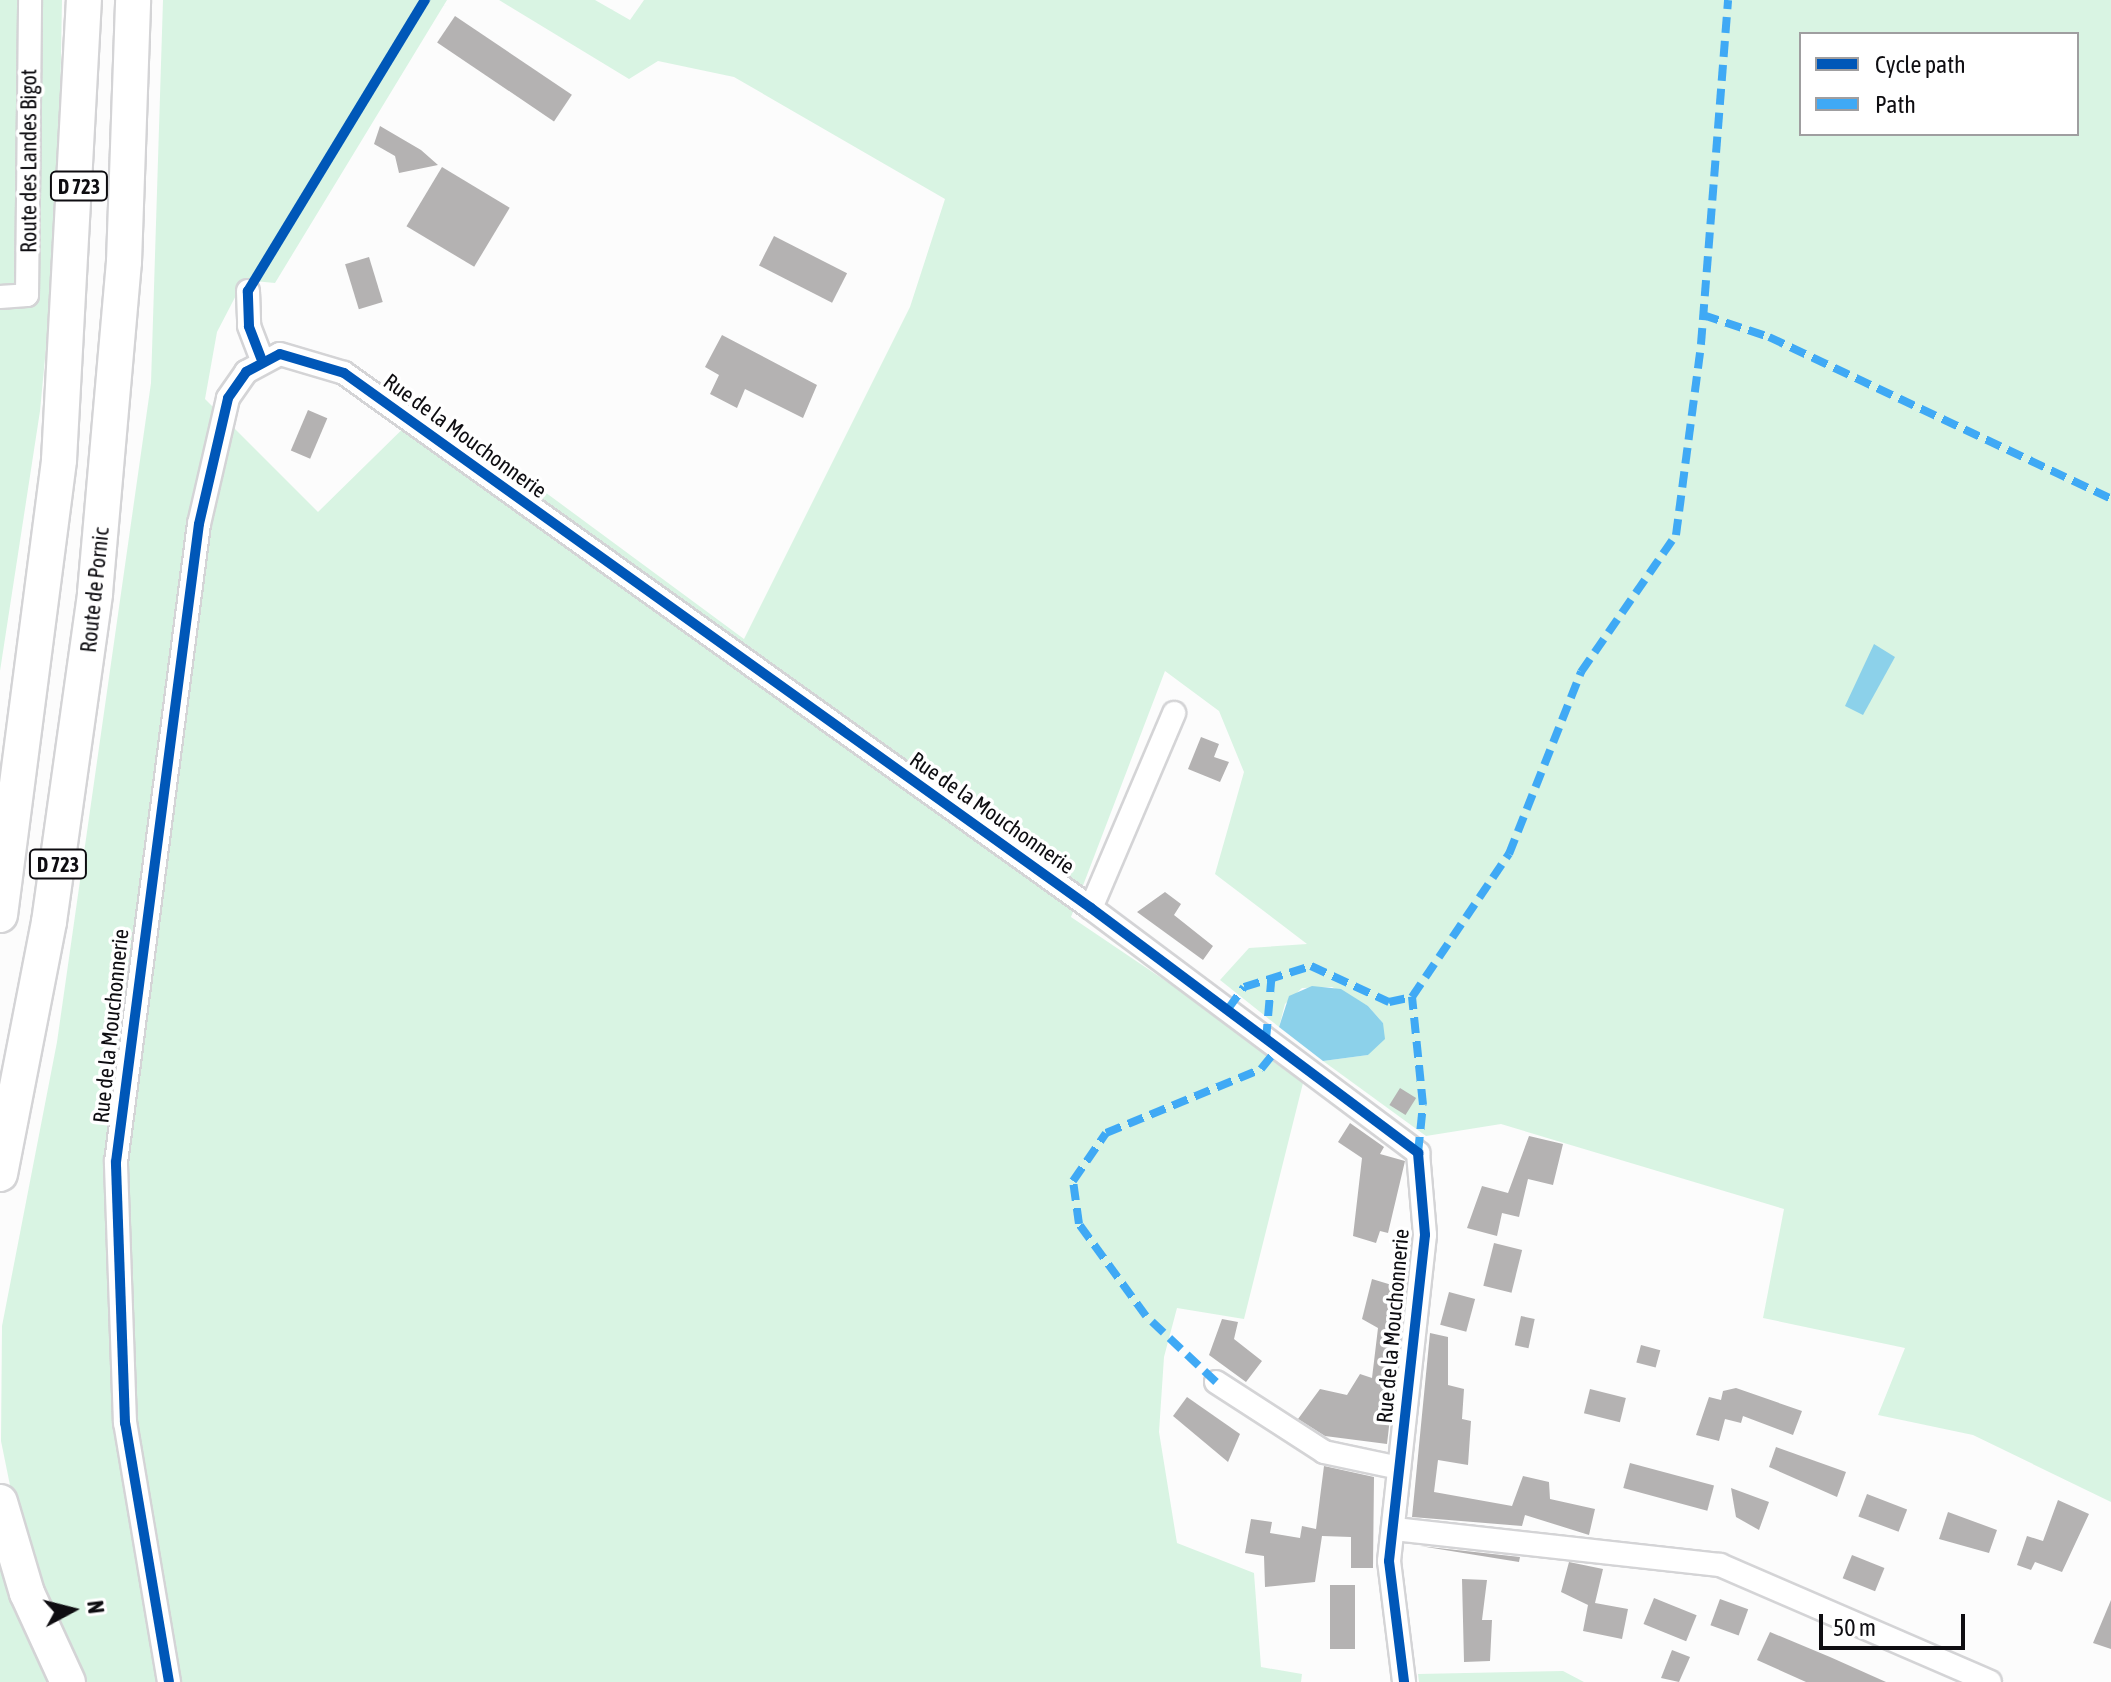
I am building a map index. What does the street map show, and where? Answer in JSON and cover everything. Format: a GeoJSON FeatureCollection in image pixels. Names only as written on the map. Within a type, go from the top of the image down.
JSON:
{"type":"FeatureCollection","features":[{"type":"Feature","properties":{"kind":"highway","name":"D 723"},"geometry":{"type":"LineString","coordinates":[[0,915],[26,741],[67,372],[84,0]]}},
{"type":"Feature","properties":{"kind":"highway","name":"Route de Pornic"},"geometry":{"type":"LineString","coordinates":[[0,1174],[49,922],[95,593],[124,262],[133,0]]}},
{"type":"Feature","properties":{"kind":"highway"},"geometry":{"type":"LineString","coordinates":[[0,793],[26,741]]}},
{"type":"Feature","properties":{"kind":"highway"},"geometry":{"type":"LineString","coordinates":[[0,1502],[18,1571],[68,1682]]}},
{"type":"Feature","properties":{"kind":"street","name":"Route des Landes Bigot"},"geometry":{"type":"LineString","coordinates":[[0,297],[27,295],[30,0]]}},
{"type":"Feature","properties":{"kind":"street"},"geometry":{"type":"LineString","coordinates":[[248,291],[249,326],[261,358]]}},
{"type":"Feature","properties":{"kind":"street","name":"Rue de la Mouchonnerie"},"geometry":{"type":"LineString","coordinates":[[169,1682],[125,1423],[116,1162],[199,524],[228,398],[261,358],[308,358],[344,373],[1091,908],[1418,1153],[1425,1235],[1394,1529],[1393,1636],[1404,1682]]}},
{"type":"Feature","properties":{"kind":"street"},"geometry":{"type":"LineString","coordinates":[[1091,908],[1174,713]]}},
{"type":"Feature","properties":{"kind":"street"},"geometry":{"type":"LineString","coordinates":[[1216,1382],[1324,1452],[1399,1468]]}},
{"type":"Feature","properties":{"kind":"street"},"geometry":{"type":"LineString","coordinates":[[1394,1529],[1720,1565],[1990,1682]]}},
{"type":"Feature","properties":{"kind":"green space"},"geometry":{"type":"Polygon","coordinates":[[[0,0],[62,0],[58,221],[40,411],[0,671],[0,0]]]}},
{"type":"Feature","properties":{"kind":"green space"},"geometry":{"type":"Polygon","coordinates":[[[163,0],[447,0],[275,283],[244,280],[217,332],[205,399],[318,512],[427,405],[744,639],[910,307],[945,199],[734,77],[658,61],[629,79],[499,0],[595,0],[630,20],[644,0],[2111,0],[2111,1502],[1973,1435],[1878,1415],[1905,1348],[1763,1318],[1784,1209],[1501,1124],[1426,1136],[1323,1061],[1368,1055],[1383,1023],[1368,1006],[1332,987],[1302,988],[1285,1004],[1279,1027],[1220,980],[1249,948],[1307,944],[1215,874],[1244,772],[1219,711],[1165,671],[1071,917],[1305,1075],[1244,1319],[1177,1308],[1164,1357],[1159,1432],[1177,1543],[1254,1573],[1261,1667],[1302,1674],[1301,1682],[0,1682],[0,1513],[15,1510],[1,1441],[2,1326],[57,1042],[151,383],[163,0]]]}},
{"type":"Feature","properties":{"kind":"green space"},"geometry":{"type":"Polygon","coordinates":[[[1563,1671],[1584,1682],[1419,1682],[1418,1674],[1563,1671]]]}},
{"type":"Feature","properties":{"kind":"water"},"geometry":{"type":"Polygon","coordinates":[[[1874,644],[1895,657],[1863,715],[1845,706],[1874,644]]]}},
{"type":"Feature","properties":{"kind":"water"},"geometry":{"type":"Polygon","coordinates":[[[1312,986],[1341,989],[1368,1006],[1383,1023],[1385,1039],[1368,1055],[1323,1061],[1279,1027],[1289,996],[1312,986]]]}},
{"type":"Feature","properties":{"kind":"building"},"geometry":{"type":"Polygon","coordinates":[[[455,16],[572,95],[554,121],[437,43],[455,16]]]}},
{"type":"Feature","properties":{"kind":"building"},"geometry":{"type":"Polygon","coordinates":[[[380,126],[421,150],[438,165],[399,173],[395,156],[374,144],[380,126]]]}},
{"type":"Feature","properties":{"kind":"building"},"geometry":{"type":"Polygon","coordinates":[[[442,167],[510,208],[474,267],[406,226],[442,167]]]}},
{"type":"Feature","properties":{"kind":"building"},"geometry":{"type":"Polygon","coordinates":[[[774,236],[847,273],[832,303],[759,265],[774,236]]]}},
{"type":"Feature","properties":{"kind":"building"},"geometry":{"type":"Polygon","coordinates":[[[369,257],[383,302],[359,309],[345,264],[369,257]]]}},
{"type":"Feature","properties":{"kind":"building"},"geometry":{"type":"Polygon","coordinates":[[[722,335],[817,385],[803,418],[745,389],[737,408],[710,394],[719,375],[705,367],[722,335]]]}},
{"type":"Feature","properties":{"kind":"building"},"geometry":{"type":"Polygon","coordinates":[[[308,410],[327,418],[310,459],[291,451],[308,410]]]}},
{"type":"Feature","properties":{"kind":"building"},"geometry":{"type":"Polygon","coordinates":[[[1201,737],[1219,744],[1214,757],[1229,762],[1220,782],[1188,769],[1201,737]]]}},
{"type":"Feature","properties":{"kind":"building"},"geometry":{"type":"Polygon","coordinates":[[[1165,892],[1181,904],[1174,915],[1213,946],[1203,960],[1137,912],[1165,892]]]}},
{"type":"Feature","properties":{"kind":"building"},"geometry":{"type":"Polygon","coordinates":[[[1400,1088],[1416,1098],[1406,1115],[1389,1105],[1400,1088]]]}},
{"type":"Feature","properties":{"kind":"building"},"geometry":{"type":"Polygon","coordinates":[[[1350,1123],[1384,1147],[1380,1154],[1405,1161],[1388,1233],[1380,1231],[1376,1243],[1353,1236],[1362,1158],[1338,1142],[1350,1123]]]}},
{"type":"Feature","properties":{"kind":"building"},"geometry":{"type":"Polygon","coordinates":[[[1529,1136],[1563,1144],[1553,1185],[1528,1179],[1519,1217],[1502,1213],[1497,1236],[1467,1228],[1482,1186],[1508,1193],[1529,1136]]]}},
{"type":"Feature","properties":{"kind":"building"},"geometry":{"type":"Polygon","coordinates":[[[1494,1243],[1522,1250],[1511,1293],[1483,1286],[1494,1243]]]}},
{"type":"Feature","properties":{"kind":"building"},"geometry":{"type":"Polygon","coordinates":[[[1372,1279],[1405,1289],[1387,1444],[1325,1436],[1298,1419],[1320,1389],[1347,1395],[1360,1374],[1372,1378],[1378,1328],[1362,1319],[1372,1279]]]}},
{"type":"Feature","properties":{"kind":"building"},"geometry":{"type":"Polygon","coordinates":[[[1449,1292],[1475,1299],[1466,1332],[1440,1325],[1449,1292]]]}},
{"type":"Feature","properties":{"kind":"building"},"geometry":{"type":"Polygon","coordinates":[[[1521,1316],[1535,1319],[1528,1348],[1515,1345],[1521,1316]]]}},
{"type":"Feature","properties":{"kind":"building"},"geometry":{"type":"Polygon","coordinates":[[[1222,1319],[1238,1322],[1234,1339],[1262,1361],[1246,1382],[1209,1355],[1222,1319]]]}},
{"type":"Feature","properties":{"kind":"building"},"geometry":{"type":"Polygon","coordinates":[[[1430,1333],[1448,1337],[1448,1385],[1464,1389],[1462,1419],[1471,1421],[1468,1465],[1438,1460],[1434,1492],[1512,1506],[1523,1476],[1549,1482],[1550,1499],[1595,1509],[1589,1535],[1525,1515],[1522,1526],[1412,1517],[1430,1333]]]}},
{"type":"Feature","properties":{"kind":"building"},"geometry":{"type":"Polygon","coordinates":[[[1641,1345],[1660,1350],[1656,1368],[1636,1362],[1641,1345]]]}},
{"type":"Feature","properties":{"kind":"building"},"geometry":{"type":"Polygon","coordinates":[[[1736,1388],[1802,1411],[1793,1435],[1743,1416],[1741,1423],[1725,1419],[1719,1441],[1696,1435],[1709,1397],[1721,1400],[1723,1391],[1736,1388]]]}},
{"type":"Feature","properties":{"kind":"building"},"geometry":{"type":"Polygon","coordinates":[[[1590,1389],[1626,1398],[1620,1422],[1584,1413],[1590,1389]]]}},
{"type":"Feature","properties":{"kind":"building"},"geometry":{"type":"Polygon","coordinates":[[[1187,1397],[1240,1434],[1228,1462],[1173,1416],[1187,1397]]]}},
{"type":"Feature","properties":{"kind":"building"},"geometry":{"type":"Polygon","coordinates":[[[1776,1447],[1846,1472],[1837,1497],[1769,1467],[1776,1447]]]}},
{"type":"Feature","properties":{"kind":"building"},"geometry":{"type":"Polygon","coordinates":[[[1630,1463],[1714,1486],[1707,1511],[1623,1488],[1630,1463]]]}},
{"type":"Feature","properties":{"kind":"building"},"geometry":{"type":"Polygon","coordinates":[[[1324,1466],[1374,1477],[1373,1568],[1351,1568],[1351,1537],[1322,1536],[1315,1582],[1265,1587],[1264,1556],[1245,1553],[1251,1519],[1272,1522],[1270,1533],[1300,1538],[1302,1526],[1316,1529],[1324,1466]]]}},
{"type":"Feature","properties":{"kind":"building"},"geometry":{"type":"Polygon","coordinates":[[[1731,1488],[1769,1502],[1759,1530],[1736,1517],[1731,1488]]]}},
{"type":"Feature","properties":{"kind":"building"},"geometry":{"type":"Polygon","coordinates":[[[1867,1494],[1907,1509],[1899,1532],[1858,1516],[1867,1494]]]}},
{"type":"Feature","properties":{"kind":"building"},"geometry":{"type":"Polygon","coordinates":[[[2058,1500],[2089,1514],[2062,1572],[2035,1562],[2031,1570],[2017,1565],[2027,1536],[2043,1541],[2058,1500]]]}},
{"type":"Feature","properties":{"kind":"building"},"geometry":{"type":"Polygon","coordinates":[[[1948,1512],[1997,1530],[1989,1553],[1939,1539],[1948,1512]]]}},
{"type":"Feature","properties":{"kind":"building"},"geometry":{"type":"Polygon","coordinates":[[[1420,1546],[1520,1557],[1519,1562],[1420,1546]]]}},
{"type":"Feature","properties":{"kind":"building"},"geometry":{"type":"Polygon","coordinates":[[[1852,1555],[1884,1568],[1875,1591],[1843,1578],[1852,1555]]]}},
{"type":"Feature","properties":{"kind":"building"},"geometry":{"type":"Polygon","coordinates":[[[1569,1562],[1603,1569],[1595,1603],[1628,1609],[1622,1639],[1583,1631],[1588,1605],[1561,1592],[1569,1562]]]}},
{"type":"Feature","properties":{"kind":"building"},"geometry":{"type":"Polygon","coordinates":[[[1462,1579],[1487,1580],[1482,1620],[1492,1620],[1490,1661],[1464,1662],[1462,1579]]]}},
{"type":"Feature","properties":{"kind":"building"},"geometry":{"type":"Polygon","coordinates":[[[1330,1585],[1355,1585],[1355,1649],[1330,1649],[1330,1585]]]}},
{"type":"Feature","properties":{"kind":"building"},"geometry":{"type":"Polygon","coordinates":[[[1654,1598],[1697,1615],[1686,1641],[1644,1624],[1654,1598]]]}},
{"type":"Feature","properties":{"kind":"building"},"geometry":{"type":"Polygon","coordinates":[[[1720,1599],[1748,1609],[1739,1636],[1710,1625],[1720,1599]]]}},
{"type":"Feature","properties":{"kind":"building"},"geometry":{"type":"Polygon","coordinates":[[[2111,1600],[2111,1649],[2093,1643],[2111,1600]]]}},
{"type":"Feature","properties":{"kind":"building"},"geometry":{"type":"Polygon","coordinates":[[[1770,1632],[1886,1682],[1806,1682],[1757,1660],[1770,1632]]]}},
{"type":"Feature","properties":{"kind":"building"},"geometry":{"type":"Polygon","coordinates":[[[1672,1650],[1690,1657],[1679,1682],[1661,1678],[1672,1650]]]}},
{"type":"Feature","properties":{"kind":"marked path"},"geometry":{"type":"LineString","coordinates":[[1418,1153],[1423,1105],[1412,997],[1509,854],[1581,672],[1676,535],[1701,344],[1728,0]]}},
{"type":"Feature","properties":{"kind":"marked path"},"geometry":{"type":"LineString","coordinates":[[1703,315],[1769,337],[2111,499]]}},
{"type":"Feature","properties":{"kind":"marked path"},"geometry":{"type":"LineString","coordinates":[[1228,1009],[1244,987],[1311,966],[1389,1002],[1412,997]]}},
{"type":"Feature","properties":{"kind":"marked path"},"geometry":{"type":"LineString","coordinates":[[1266,1040],[1272,972]]}},
{"type":"Feature","properties":{"kind":"marked path"},"geometry":{"type":"LineString","coordinates":[[1216,1382],[1146,1316],[1079,1224],[1073,1181],[1106,1133],[1261,1069],[1277,1049]]}},
{"type":"Feature","properties":{"kind":"cycle path"},"geometry":{"type":"LineString","coordinates":[[261,358],[249,326],[248,291],[425,0]]}},
{"type":"Feature","properties":{"kind":"cycle path"},"geometry":{"type":"LineString","coordinates":[[169,1682],[125,1423],[116,1162],[199,524],[228,398],[246,372],[280,354],[344,373],[1091,908],[1418,1153],[1425,1235],[1389,1561],[1404,1682]]}}]}
